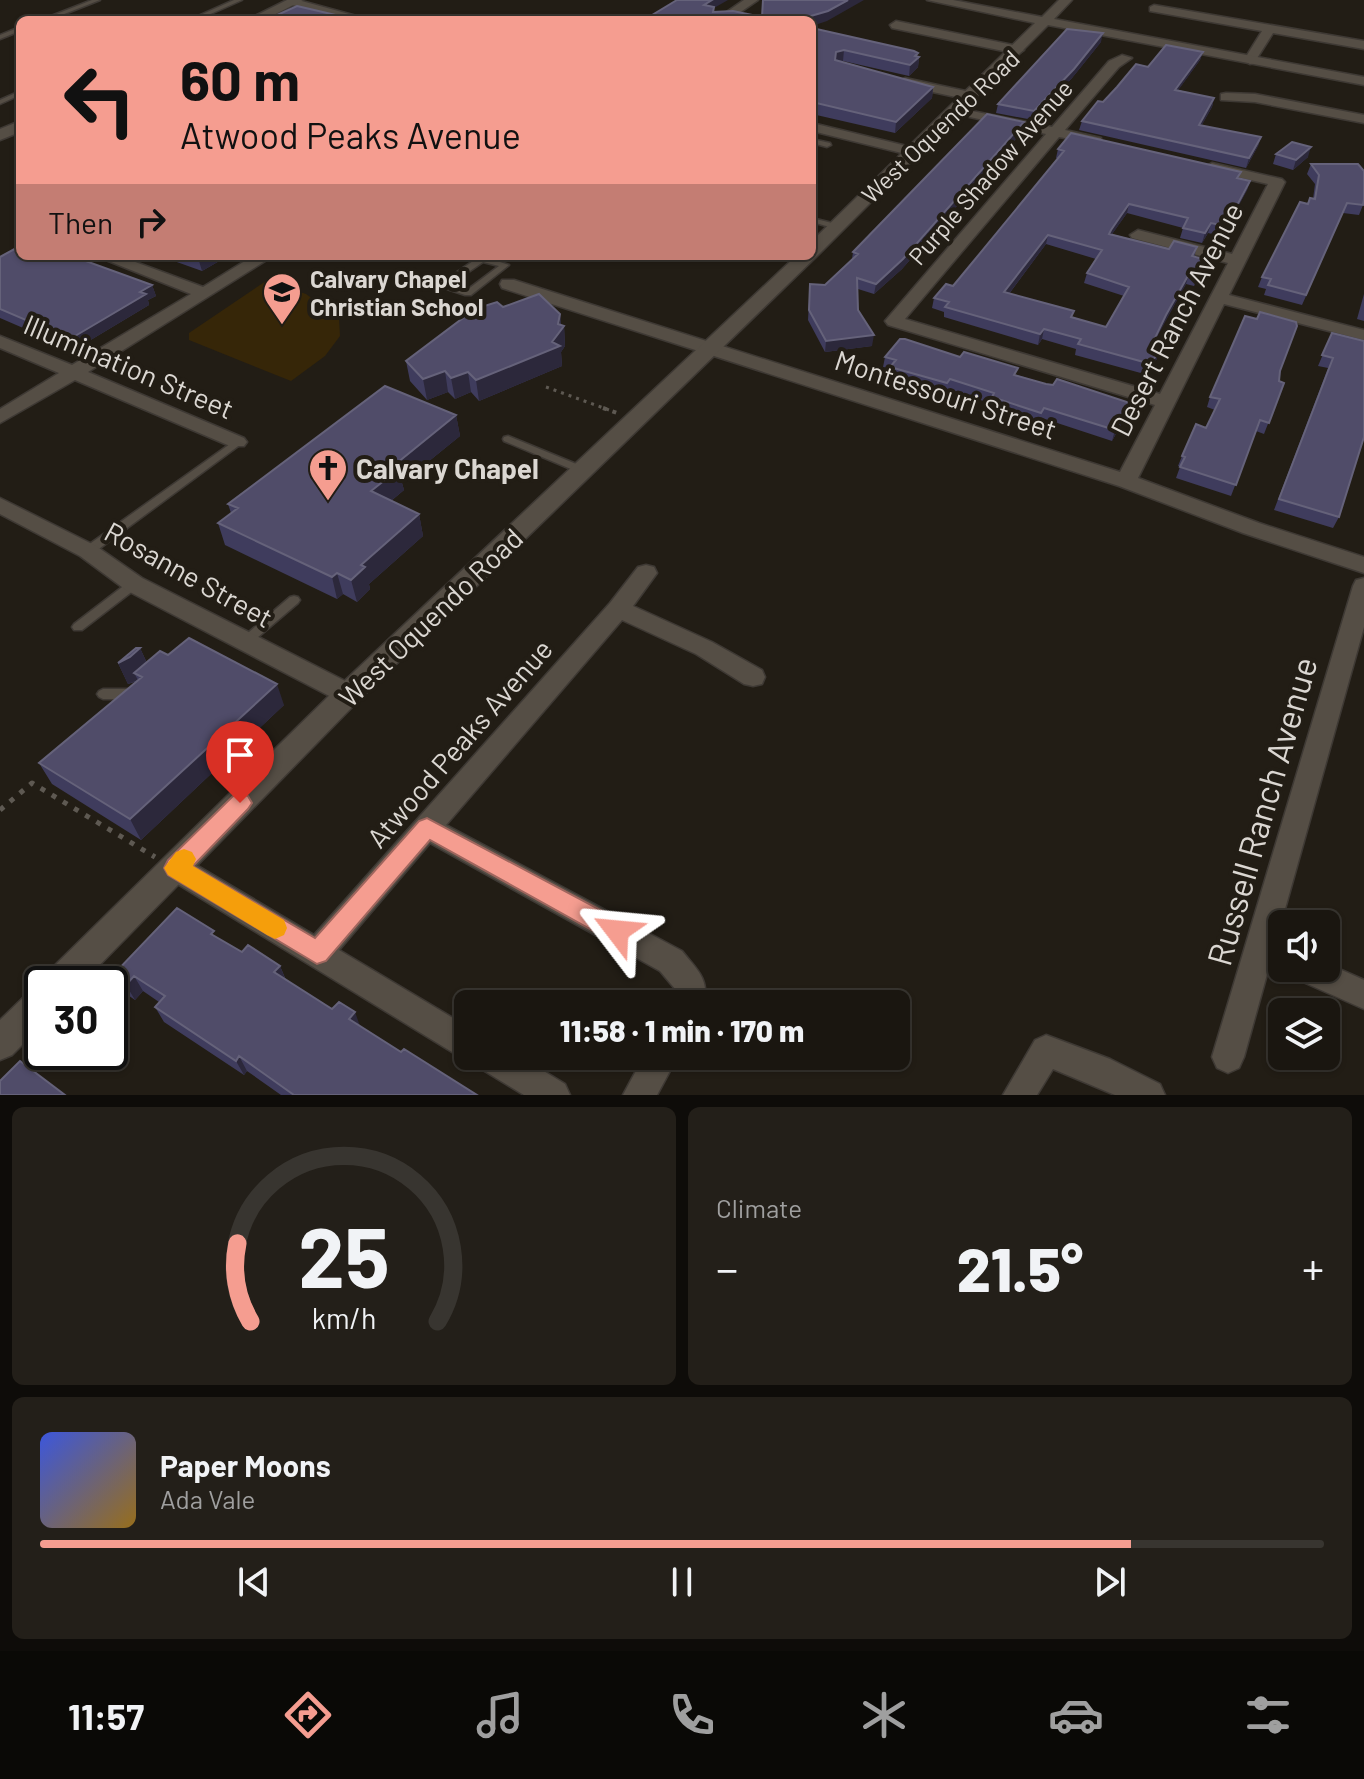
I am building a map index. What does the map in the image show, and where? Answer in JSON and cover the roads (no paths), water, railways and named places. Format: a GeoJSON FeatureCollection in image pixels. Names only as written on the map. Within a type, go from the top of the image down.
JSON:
{"type":"FeatureCollection","features":[{"type":"Feature","properties":{"kind":"street"},"geometry":{"type":"LineString","coordinates":[[727,16],[752,0]]}},
{"type":"Feature","properties":{"kind":"street"},"geometry":{"type":"LineString","coordinates":[[933,0],[1364,81]]}},
{"type":"Feature","properties":{"kind":"street","name":"West Oquendo Road"},"geometry":{"type":"LineString","coordinates":[[816,247],[1066,0]]}},
{"type":"Feature","properties":{"kind":"street"},"geometry":{"type":"LineString","coordinates":[[261,16],[290,1],[349,16]]}},
{"type":"Feature","properties":{"kind":"street"},"geometry":{"type":"LineString","coordinates":[[1154,9],[1364,45]]}},
{"type":"Feature","properties":{"kind":"street"},"geometry":{"type":"LineString","coordinates":[[896,25],[1018,50]]}},
{"type":"Feature","properties":{"kind":"street"},"geometry":{"type":"LineString","coordinates":[[1250,60],[1269,29]]}},
{"type":"Feature","properties":{"kind":"street","name":"Purple Shadow Avenue"},"geometry":{"type":"LineString","coordinates":[[1126,58],[1114,64],[894,321],[1166,402]]}},
{"type":"Feature","properties":{"kind":"street"},"geometry":{"type":"LineString","coordinates":[[886,78],[970,96]]}},
{"type":"Feature","properties":{"kind":"street"},"geometry":{"type":"LineString","coordinates":[[1226,97],[1255,98],[1364,119]]}},
{"type":"Feature","properties":{"kind":"street"},"geometry":{"type":"LineString","coordinates":[[957,110],[1117,146]]}},
{"type":"Feature","properties":{"kind":"street"},"geometry":{"type":"LineString","coordinates":[[816,128],[914,152]]}},
{"type":"Feature","properties":{"kind":"street","name":"Desert Ranch Avenue"},"geometry":{"type":"LineString","coordinates":[[1126,481],[1277,182],[1189,162]]}},
{"type":"Feature","properties":{"kind":"street"},"geometry":{"type":"LineString","coordinates":[[1138,235],[1237,260]]}},
{"type":"Feature","properties":{"kind":"street"},"geometry":{"type":"LineString","coordinates":[[115,260],[204,293]]}},
{"type":"Feature","properties":{"kind":"street"},"geometry":{"type":"LineString","coordinates":[[0,417],[258,260]]}},
{"type":"Feature","properties":{"kind":"street","name":"West Oquendo Road"},"geometry":{"type":"LineString","coordinates":[[75,966],[166,862],[348,694],[802,260]]}},
{"type":"Feature","properties":{"kind":"street","name":"Montessouri Street"},"geometry":{"type":"LineString","coordinates":[[498,281],[1126,481],[1251,528],[1364,565]]}},
{"type":"Feature","properties":{"kind":"street"},"geometry":{"type":"LineString","coordinates":[[1217,297],[1364,335]]}},
{"type":"Feature","properties":{"kind":"street","name":"Illumination Street"},"geometry":{"type":"LineString","coordinates":[[0,341],[237,442]]}},
{"type":"Feature","properties":{"kind":"street","name":"Rosanne Street"},"geometry":{"type":"LineString","coordinates":[[0,505],[88,551],[134,584],[348,694]]}},
{"type":"Feature","properties":{"kind":"street","name":"Atwood Peaks Avenue"},"geometry":{"type":"LineString","coordinates":[[317,953],[646,573]]}},
{"type":"Feature","properties":{"kind":"street","name":"Russell Ranch Avenue"},"geometry":{"type":"LineString","coordinates":[[1282,910],[1353,663],[1364,586]]}},
{"type":"Feature","properties":{"kind":"street"},"geometry":{"type":"LineString","coordinates":[[618,609],[704,648],[753,677]]}},
{"type":"Feature","properties":{"kind":"street"},"geometry":{"type":"LineString","coordinates":[[427,828],[671,961],[692,986],[692,990]]}},
{"type":"Feature","properties":{"kind":"street"},"geometry":{"type":"LineString","coordinates":[[166,862],[454,1036]]}},
{"type":"Feature","properties":{"kind":"street","name":"Russell Ranch Avenue"},"geometry":{"type":"LineString","coordinates":[[1228,1057],[1268,958]]}},
{"type":"Feature","properties":{"kind":"street"},"geometry":{"type":"LineString","coordinates":[[1336,982],[1364,995]]}},
{"type":"Feature","properties":{"kind":"street"},"geometry":{"type":"LineString","coordinates":[[0,1043],[24,1020]]}},
{"type":"Feature","properties":{"kind":"street"},"geometry":{"type":"LineString","coordinates":[[1019,1095],[1046,1051],[1099,1070],[1149,1095]]}},
{"type":"Feature","properties":{"kind":"street"},"geometry":{"type":"LineString","coordinates":[[512,1070],[554,1095]]}},
{"type":"Feature","properties":{"kind":"street"},"geometry":{"type":"LineString","coordinates":[[639,1095],[654,1070]]}},
{"type":"Feature","properties":{"kind":"lane"},"geometry":{"type":"LineString","coordinates":[[55,16],[97,0]]}},
{"type":"Feature","properties":{"kind":"lane"},"geometry":{"type":"LineString","coordinates":[[201,16],[239,0]]}},
{"type":"Feature","properties":{"kind":"lane"},"geometry":{"type":"LineString","coordinates":[[816,142],[827,145]]}},
{"type":"Feature","properties":{"kind":"lane"},"geometry":{"type":"LineString","coordinates":[[816,221],[837,227]]}},
{"type":"Feature","properties":{"kind":"lane"},"geometry":{"type":"LineString","coordinates":[[481,260],[444,285],[468,293],[498,281],[505,265],[486,260]]}},
{"type":"Feature","properties":{"kind":"lane"},"geometry":{"type":"LineString","coordinates":[[508,439],[582,470]]}},
{"type":"Feature","properties":{"kind":"lane"},"geometry":{"type":"LineString","coordinates":[[88,551],[237,442]]}},
{"type":"Feature","properties":{"kind":"lane"},"geometry":{"type":"LineString","coordinates":[[78,627],[134,584]]}},
{"type":"Feature","properties":{"kind":"lane"},"geometry":{"type":"LineString","coordinates":[[246,641],[294,600]]}},
{"type":"Feature","properties":{"kind":"lane"},"geometry":{"type":"LineString","coordinates":[[103,694],[123,696],[136,693],[147,684]]}},
{"type":"Feature","properties":{"kind":"place","name":"Calvary Chapel Christian School"},"geometry":{"type":"Point","coordinates":[282,326]}},
{"type":"Feature","properties":{"kind":"place","name":"Calvary Chapel"},"geometry":{"type":"Point","coordinates":[328,502]}}]}
